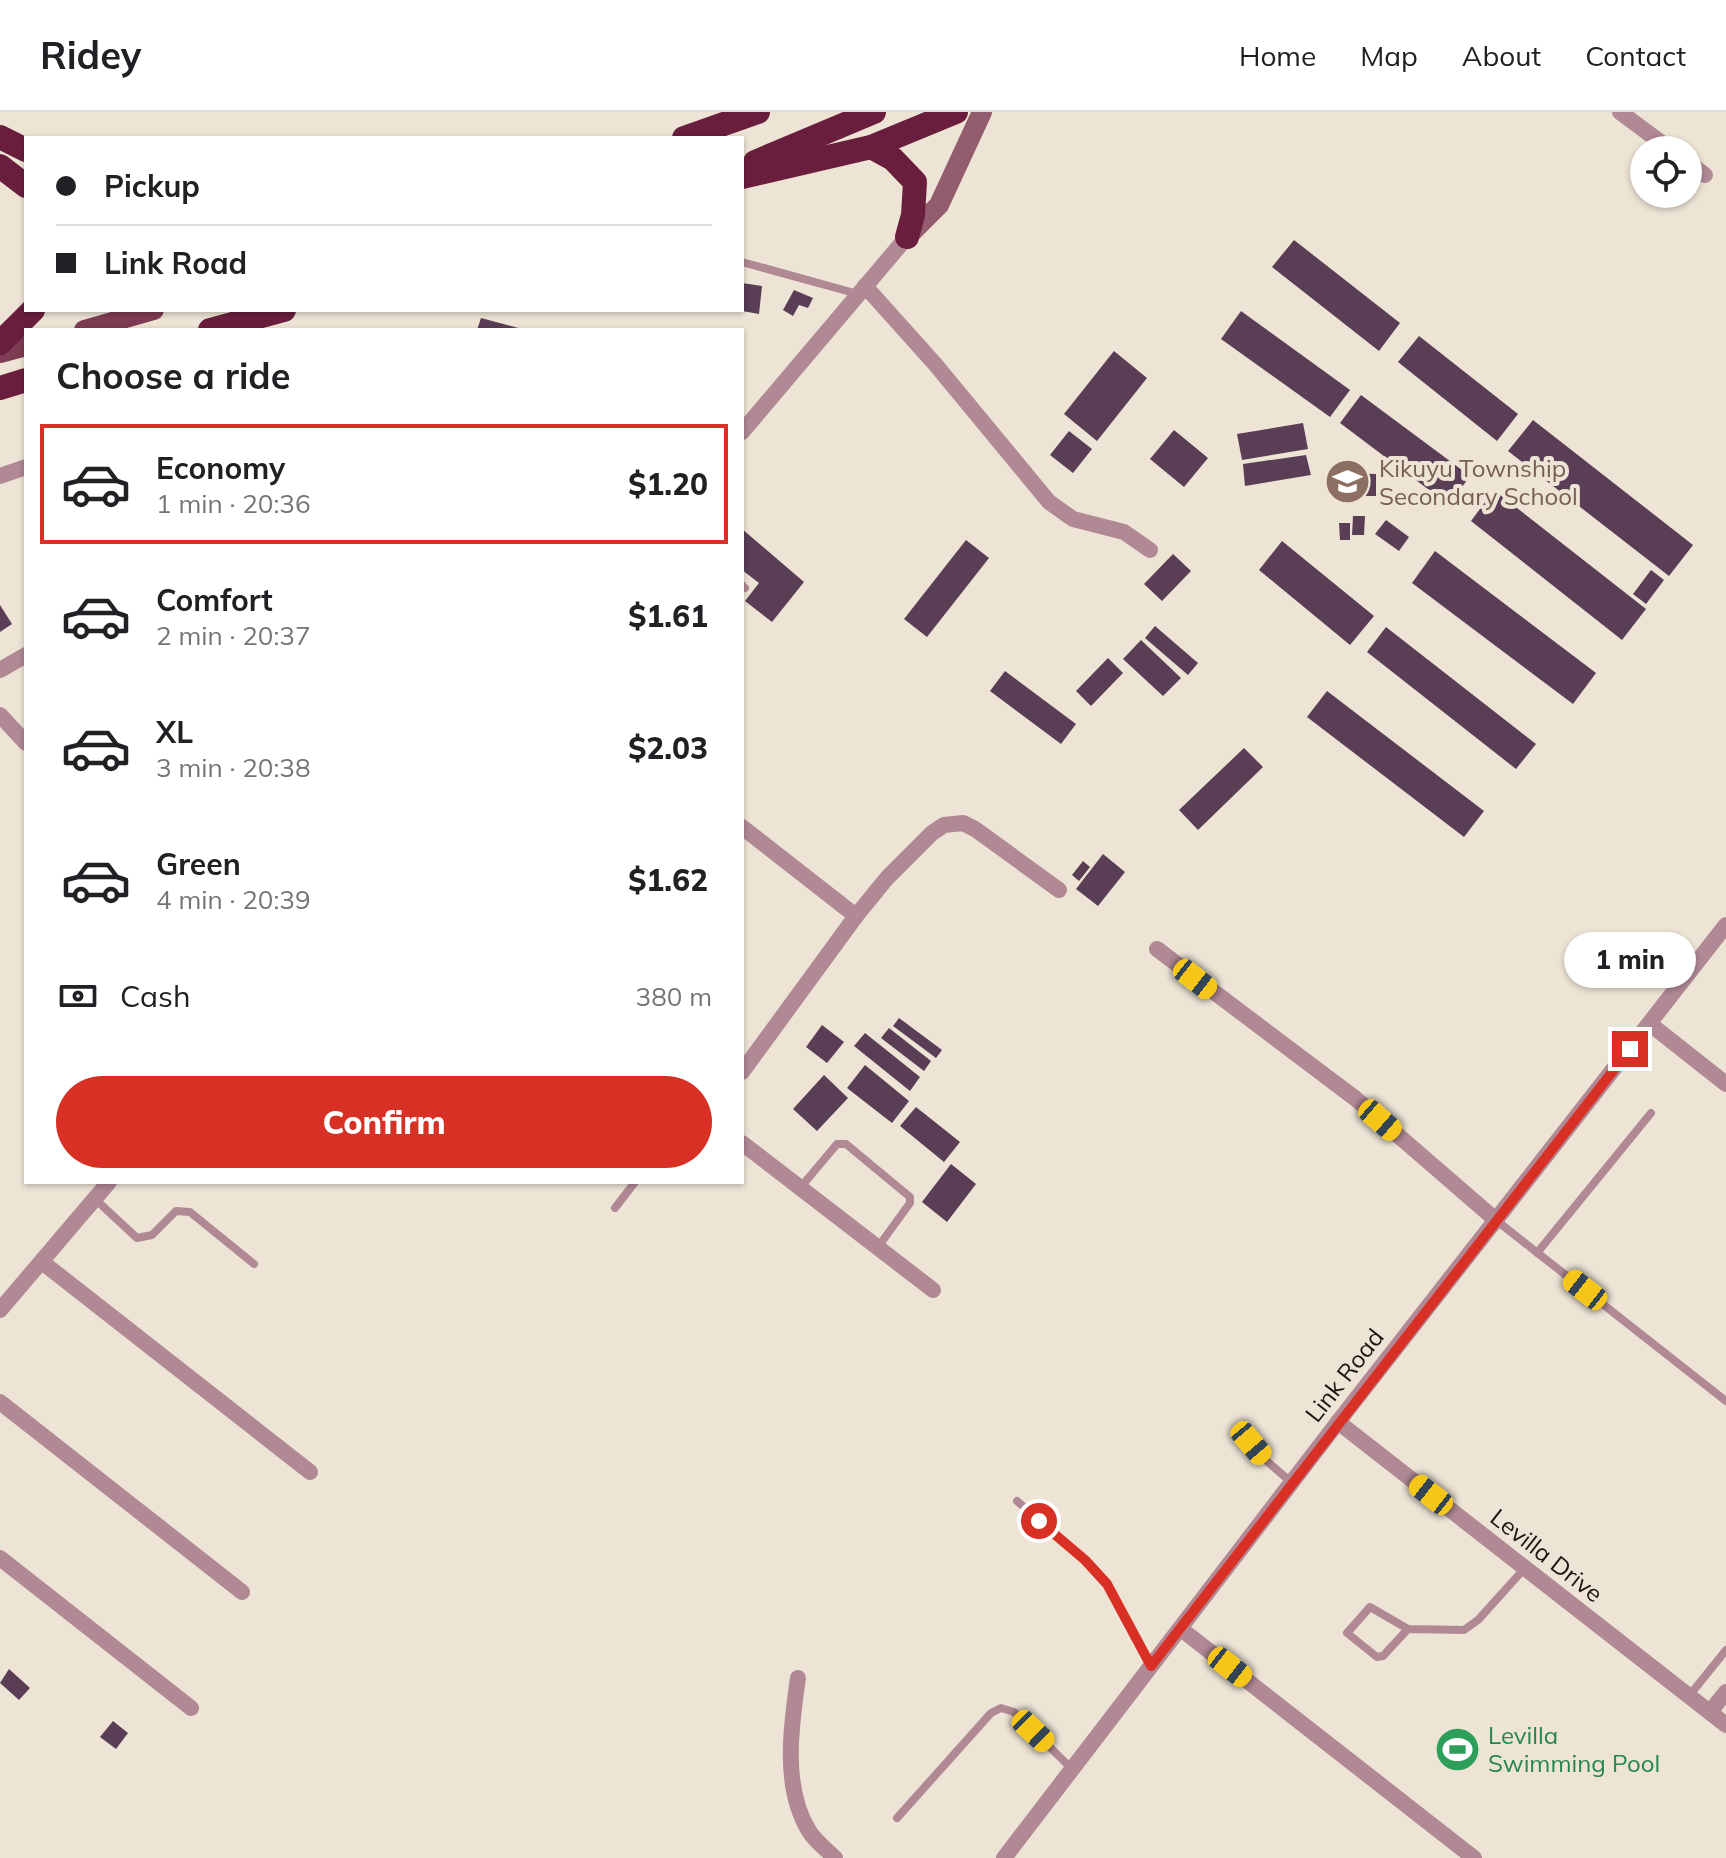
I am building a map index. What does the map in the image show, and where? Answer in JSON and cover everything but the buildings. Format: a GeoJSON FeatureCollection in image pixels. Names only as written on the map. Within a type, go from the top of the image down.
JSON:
{"type":"FeatureCollection","features":[{"type":"Feature","properties":{"kind":"highway"},"geometry":{"type":"LineString","coordinates":[[690,136],[758,112]]}},
{"type":"Feature","properties":{"kind":"highway"},"geometry":{"type":"LineString","coordinates":[[744,166],[874,112]]}},
{"type":"Feature","properties":{"kind":"highway"},"geometry":{"type":"LineString","coordinates":[[744,177],[871,147],[956,112]]}},
{"type":"Feature","properties":{"kind":"highway"},"geometry":{"type":"LineString","coordinates":[[0,137],[24,149]]}},
{"type":"Feature","properties":{"kind":"highway"},"geometry":{"type":"LineString","coordinates":[[871,147],[893,159],[915,182],[913,215],[907,237]]}},
{"type":"Feature","properties":{"kind":"highway"},"geometry":{"type":"LineString","coordinates":[[0,166],[24,184]]}},
{"type":"Feature","properties":{"kind":"highway"},"geometry":{"type":"LineString","coordinates":[[0,343],[31,312]]}},
{"type":"Feature","properties":{"kind":"highway"},"geometry":{"type":"LineString","coordinates":[[217,328],[277,312]]}},
{"type":"Feature","properties":{"kind":"highway"},"geometry":{"type":"LineString","coordinates":[[0,388],[24,381]]}},
{"type":"Feature","properties":{"kind":"main road"},"geometry":{"type":"LineString","coordinates":[[93,328],[147,312]]}},
{"type":"Feature","properties":{"kind":"main road"},"geometry":{"type":"LineString","coordinates":[[0,353],[24,347]]}},
{"type":"Feature","properties":{"kind":"street"},"geometry":{"type":"LineString","coordinates":[[744,430],[907,237],[939,205],[982,112]]}},
{"type":"Feature","properties":{"kind":"street"},"geometry":{"type":"LineString","coordinates":[[1620,112],[1652,136]]}},
{"type":"Feature","properties":{"kind":"street"},"geometry":{"type":"LineString","coordinates":[[862,290],[935,364],[1049,502],[1073,519],[1124,532],[1150,550]]}},
{"type":"Feature","properties":{"kind":"street"},"geometry":{"type":"LineString","coordinates":[[0,476],[24,468]]}},
{"type":"Feature","properties":{"kind":"street"},"geometry":{"type":"LineString","coordinates":[[0,670],[24,656]]}},
{"type":"Feature","properties":{"kind":"street"},"geometry":{"type":"LineString","coordinates":[[0,715],[24,741]]}},
{"type":"Feature","properties":{"kind":"street"},"geometry":{"type":"LineString","coordinates":[[744,1069],[856,916],[932,833],[954,822],[963,823],[1059,890]]}},
{"type":"Feature","properties":{"kind":"street"},"geometry":{"type":"LineString","coordinates":[[744,829],[856,916]]}},
{"type":"Feature","properties":{"kind":"street","name":"Link Road"},"geometry":{"type":"LineString","coordinates":[[1004,1858],[1338,1422],[1726,925]]}},
{"type":"Feature","properties":{"kind":"street"},"geometry":{"type":"LineString","coordinates":[[1157,949],[1356,1099],[1497,1221]]}},
{"type":"Feature","properties":{"kind":"street"},"geometry":{"type":"LineString","coordinates":[[1650,1024],[1726,1084]]}},
{"type":"Feature","properties":{"kind":"street"},"geometry":{"type":"LineString","coordinates":[[744,1145],[933,1290]]}},
{"type":"Feature","properties":{"kind":"street"},"geometry":{"type":"LineString","coordinates":[[0,1310],[107,1184]]}},
{"type":"Feature","properties":{"kind":"street"},"geometry":{"type":"LineString","coordinates":[[42,1262],[310,1472]]}},
{"type":"Feature","properties":{"kind":"street"},"geometry":{"type":"LineString","coordinates":[[0,1402],[242,1592]]}},
{"type":"Feature","properties":{"kind":"street","name":"Levilla Drive"},"geometry":{"type":"LineString","coordinates":[[1338,1422],[1726,1725]]}},
{"type":"Feature","properties":{"kind":"street"},"geometry":{"type":"LineString","coordinates":[[0,1558],[191,1708]]}},
{"type":"Feature","properties":{"kind":"street"},"geometry":{"type":"LineString","coordinates":[[1181,1629],[1474,1858]]}},
{"type":"Feature","properties":{"kind":"street"},"geometry":{"type":"LineString","coordinates":[[798,1678],[793,1715],[794,1791],[799,1811],[811,1834],[835,1858]]}},
{"type":"Feature","properties":{"kind":"street"},"geometry":{"type":"LineString","coordinates":[[1710,1712],[1726,1692]]}},
{"type":"Feature","properties":{"kind":"lane"},"geometry":{"type":"LineString","coordinates":[[744,262],[862,290]]}},
{"type":"Feature","properties":{"kind":"lane"},"geometry":{"type":"LineString","coordinates":[[1537,1253],[1651,1113]]}},
{"type":"Feature","properties":{"kind":"lane"},"geometry":{"type":"LineString","coordinates":[[800,1189],[837,1144],[846,1144],[910,1197],[910,1203],[877,1248]]}},
{"type":"Feature","properties":{"kind":"lane"},"geometry":{"type":"LineString","coordinates":[[615,1208],[633,1184]]}},
{"type":"Feature","properties":{"kind":"lane"},"geometry":{"type":"LineString","coordinates":[[95,1199],[137,1238],[152,1235],[176,1211],[190,1212],[254,1264]]}},
{"type":"Feature","properties":{"kind":"lane"},"geometry":{"type":"LineString","coordinates":[[1497,1221],[1726,1401]]}},
{"type":"Feature","properties":{"kind":"lane"},"geometry":{"type":"LineString","coordinates":[[1240,1430],[1262,1457],[1292,1483]]}},
{"type":"Feature","properties":{"kind":"lane"},"geometry":{"type":"LineString","coordinates":[[1017,1501],[1085,1560],[1107,1584],[1151,1666]]}},
{"type":"Feature","properties":{"kind":"lane"},"geometry":{"type":"LineString","coordinates":[[1408,1629],[1383,1656],[1377,1657],[1347,1633],[1370,1607],[1408,1629],[1440,1632],[1464,1630],[1478,1620],[1525,1568]]}},
{"type":"Feature","properties":{"kind":"lane"},"geometry":{"type":"LineString","coordinates":[[1689,1696],[1726,1650]]}},
{"type":"Feature","properties":{"kind":"lane"},"geometry":{"type":"LineString","coordinates":[[897,1818],[991,1713],[1001,1708],[1014,1712],[1072,1769]]}},
{"type":"Feature","properties":{"kind":"place","name":"Kikuyu Township Secondary School"},"geometry":{"type":"Point","coordinates":[1348,482]}},
{"type":"Feature","properties":{"kind":"place","name":"Levilla Swimming Pool"},"geometry":{"type":"Point","coordinates":[1457,1749]}},
{"type":"Feature","properties":{"kind":"route"},"geometry":{"type":"LineString","coordinates":[[1039,1521],[1085,1560],[1107,1584],[1120,1603],[1151,1666],[1630,1049]]}}]}
